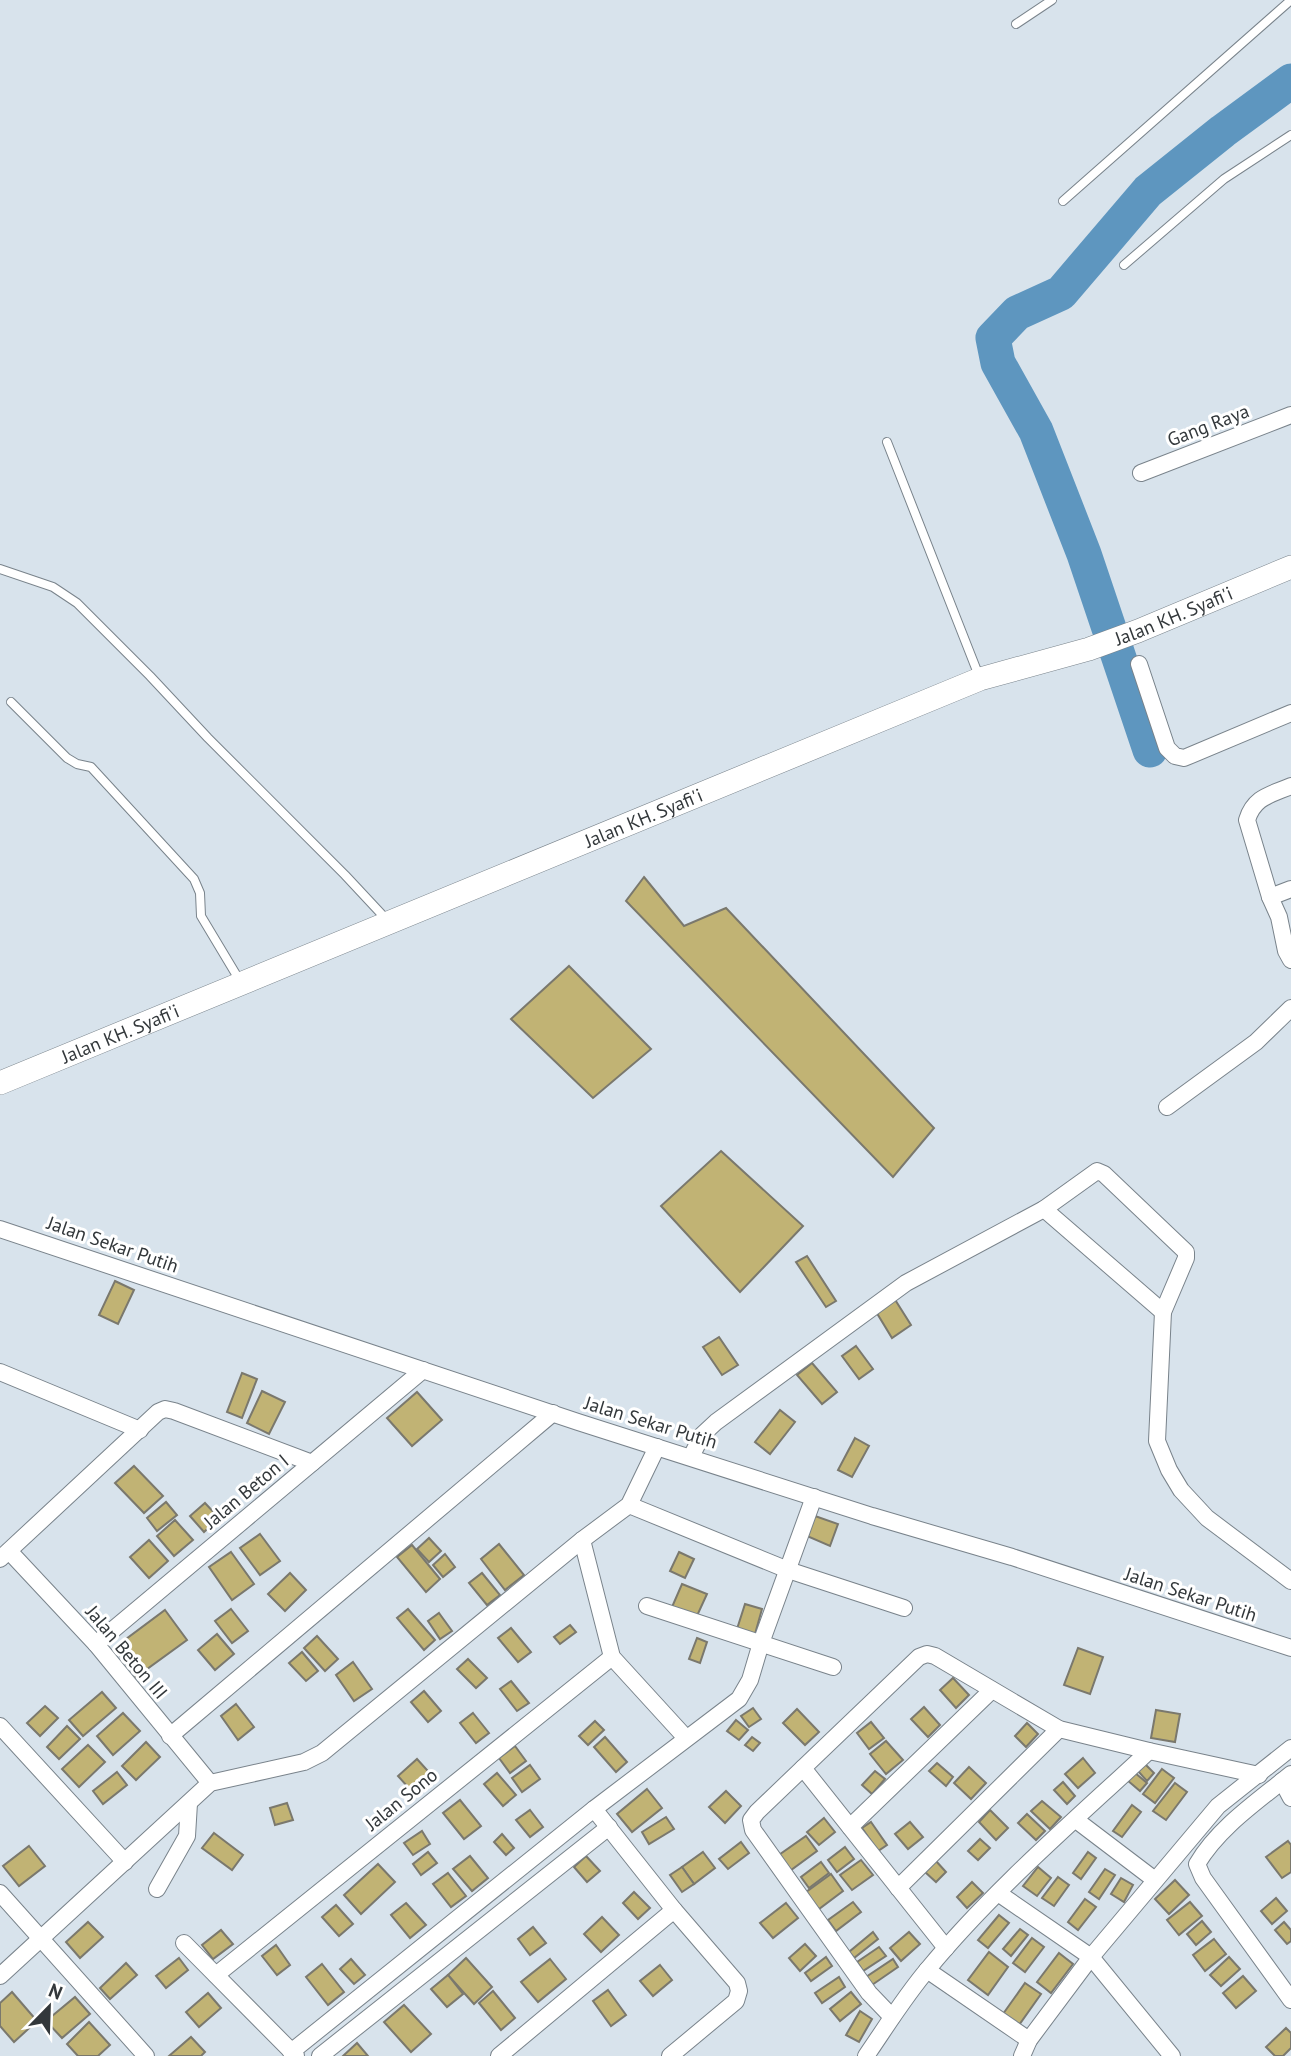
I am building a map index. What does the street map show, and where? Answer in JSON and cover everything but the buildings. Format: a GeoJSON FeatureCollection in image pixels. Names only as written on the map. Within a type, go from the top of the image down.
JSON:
{"type":"FeatureCollection","features":[{"type":"Feature","properties":{"kind":"main road","name":"Jalan KH. Syafi'i"},"geometry":{"type":"LineString","coordinates":[[0,1083],[980,679],[1089,649],[1291,566]]}},
{"type":"Feature","properties":{"kind":"street","name":"Gang Raya"},"geometry":{"type":"LineString","coordinates":[[1141,473],[1291,415]]}},
{"type":"Feature","properties":{"kind":"street"},"geometry":{"type":"LineString","coordinates":[[1139,664],[1167,748],[1175,756],[1184,758],[1291,713]]}},
{"type":"Feature","properties":{"kind":"street"},"geometry":{"type":"LineString","coordinates":[[1291,786],[1257,802],[1250,809],[1247,820],[1270,897],[1285,914],[1286,951],[1291,960]]}},
{"type":"Feature","properties":{"kind":"street"},"geometry":{"type":"LineString","coordinates":[[1270,897],[1291,889]]}},
{"type":"Feature","properties":{"kind":"street"},"geometry":{"type":"LineString","coordinates":[[1167,1107],[1256,1042],[1291,1008]]}},
{"type":"Feature","properties":{"kind":"street"},"geometry":{"type":"LineString","coordinates":[[691,1457],[702,1435],[716,1422],[906,1283],[1044,1209],[1097,1171],[1104,1174],[1186,1252],[1186,1258],[1163,1312],[1157,1441],[1169,1470],[1181,1490],[1207,1518],[1291,1581]]}},
{"type":"Feature","properties":{"kind":"street"},"geometry":{"type":"LineString","coordinates":[[1044,1209],[1163,1312]]}},
{"type":"Feature","properties":{"kind":"street","name":"Jalan Sekar Putih"},"geometry":{"type":"LineString","coordinates":[[0,1229],[578,1422],[1291,1648]]}},
{"type":"Feature","properties":{"kind":"street","name":"Jalan Beton I"},"geometry":{"type":"LineString","coordinates":[[96,1644],[423,1370]]}},
{"type":"Feature","properties":{"kind":"street"},"geometry":{"type":"LineString","coordinates":[[0,1372],[140,1430]]}},
{"type":"Feature","properties":{"kind":"street"},"geometry":{"type":"LineString","coordinates":[[4,1555],[158,1412],[169,1410],[312,1463]]}},
{"type":"Feature","properties":{"kind":"street"},"geometry":{"type":"LineString","coordinates":[[170,1736],[553,1413]]}},
{"type":"Feature","properties":{"kind":"street"},"geometry":{"type":"LineString","coordinates":[[0,1976],[210,1783],[304,1762],[322,1754],[629,1505],[657,1447]]}},
{"type":"Feature","properties":{"kind":"street"},"geometry":{"type":"LineString","coordinates":[[184,1943],[294,2054],[594,1809],[739,1699],[750,1680],[814,1497]]}},
{"type":"Feature","properties":{"kind":"street"},"geometry":{"type":"LineString","coordinates":[[629,1505],[788,1570],[904,1608]]}},
{"type":"Feature","properties":{"kind":"street"},"geometry":{"type":"LineString","coordinates":[[584,1539],[612,1657],[686,1738]]}},
{"type":"Feature","properties":{"kind":"street","name":"Jalan Beton III"},"geometry":{"type":"LineString","coordinates":[[4,1555],[96,1644],[210,1783]]}},
{"type":"Feature","properties":{"kind":"street"},"geometry":{"type":"LineString","coordinates":[[647,1606],[833,1667]]}},
{"type":"Feature","properties":{"kind":"street"},"geometry":{"type":"LineString","coordinates":[[892,2017],[869,1993],[753,1830],[751,1820],[919,1657],[927,1654],[935,1656],[1059,1729],[1259,1775]]}},
{"type":"Feature","properties":{"kind":"street","name":"Jalan Sono"},"geometry":{"type":"LineString","coordinates":[[216,1975],[612,1657]]}},
{"type":"Feature","properties":{"kind":"street"},"geometry":{"type":"LineString","coordinates":[[849,1827],[992,1690]]}},
{"type":"Feature","properties":{"kind":"street"},"geometry":{"type":"LineString","coordinates":[[0,1726],[125,1862]]}},
{"type":"Feature","properties":{"kind":"street"},"geometry":{"type":"LineString","coordinates":[[898,1888],[1059,1729]]}},
{"type":"Feature","properties":{"kind":"street"},"geometry":{"type":"LineString","coordinates":[[1022,2056],[1029,2040],[1091,1957],[1218,1806],[1291,1748]]}},
{"type":"Feature","properties":{"kind":"street"},"geometry":{"type":"LineString","coordinates":[[866,2056],[892,2017],[946,1948],[998,1893],[1149,1751]]}},
{"type":"Feature","properties":{"kind":"street"},"geometry":{"type":"LineString","coordinates":[[803,1768],[946,1948]]}},
{"type":"Feature","properties":{"kind":"street"},"geometry":{"type":"LineString","coordinates":[[1291,1798],[1287,1778],[1229,1826],[1206,1850],[1198,1864],[1203,1878],[1291,2000]]}},
{"type":"Feature","properties":{"kind":"street"},"geometry":{"type":"LineString","coordinates":[[157,1889],[187,1836],[188,1803]]}},
{"type":"Feature","properties":{"kind":"street"},"geometry":{"type":"LineString","coordinates":[[594,1809],[674,1910],[737,1983],[739,1991],[736,2001],[670,2056]]}},
{"type":"Feature","properties":{"kind":"street"},"geometry":{"type":"LineString","coordinates":[[1076,1820],[1155,1880]]}},
{"type":"Feature","properties":{"kind":"street"},"geometry":{"type":"LineString","coordinates":[[320,2056],[608,1827]]}},
{"type":"Feature","properties":{"kind":"street"},"geometry":{"type":"LineString","coordinates":[[0,1893],[146,2056]]}},
{"type":"Feature","properties":{"kind":"street"},"geometry":{"type":"LineString","coordinates":[[998,1893],[1091,1957],[1172,2056]]}},
{"type":"Feature","properties":{"kind":"street"},"geometry":{"type":"LineString","coordinates":[[499,2056],[674,1910]]}},
{"type":"Feature","properties":{"kind":"street"},"geometry":{"type":"LineString","coordinates":[[927,1970],[1029,2040]]}},
{"type":"Feature","properties":{"kind":"street"},"geometry":{"type":"LineString","coordinates":[[684,2056],[695,2035]]}},
{"type":"Feature","properties":{"kind":"lane"},"geometry":{"type":"LineString","coordinates":[[1016,24],[1052,0]]}},
{"type":"Feature","properties":{"kind":"lane"},"geometry":{"type":"LineString","coordinates":[[1063,201],[1290,0]]}},
{"type":"Feature","properties":{"kind":"lane"},"geometry":{"type":"LineString","coordinates":[[1124,265],[1224,179],[1291,135]]}},
{"type":"Feature","properties":{"kind":"lane"},"geometry":{"type":"LineString","coordinates":[[887,442],[980,679]]}},
{"type":"Feature","properties":{"kind":"lane"},"geometry":{"type":"LineString","coordinates":[[0,569],[53,587],[77,603],[389,923]]}},
{"type":"Feature","properties":{"kind":"lane"},"geometry":{"type":"LineString","coordinates":[[11,702],[67,758],[77,764],[91,767],[194,879],[200,893],[201,916],[241,984]]}},
{"type":"Feature","properties":{"kind":"waterway"},"geometry":{"type":"LineString","coordinates":[[1150,750],[1084,554],[1036,431],[998,363],[993,338],[1017,313],[1061,293],[1148,191],[1291,81]]}}]}
